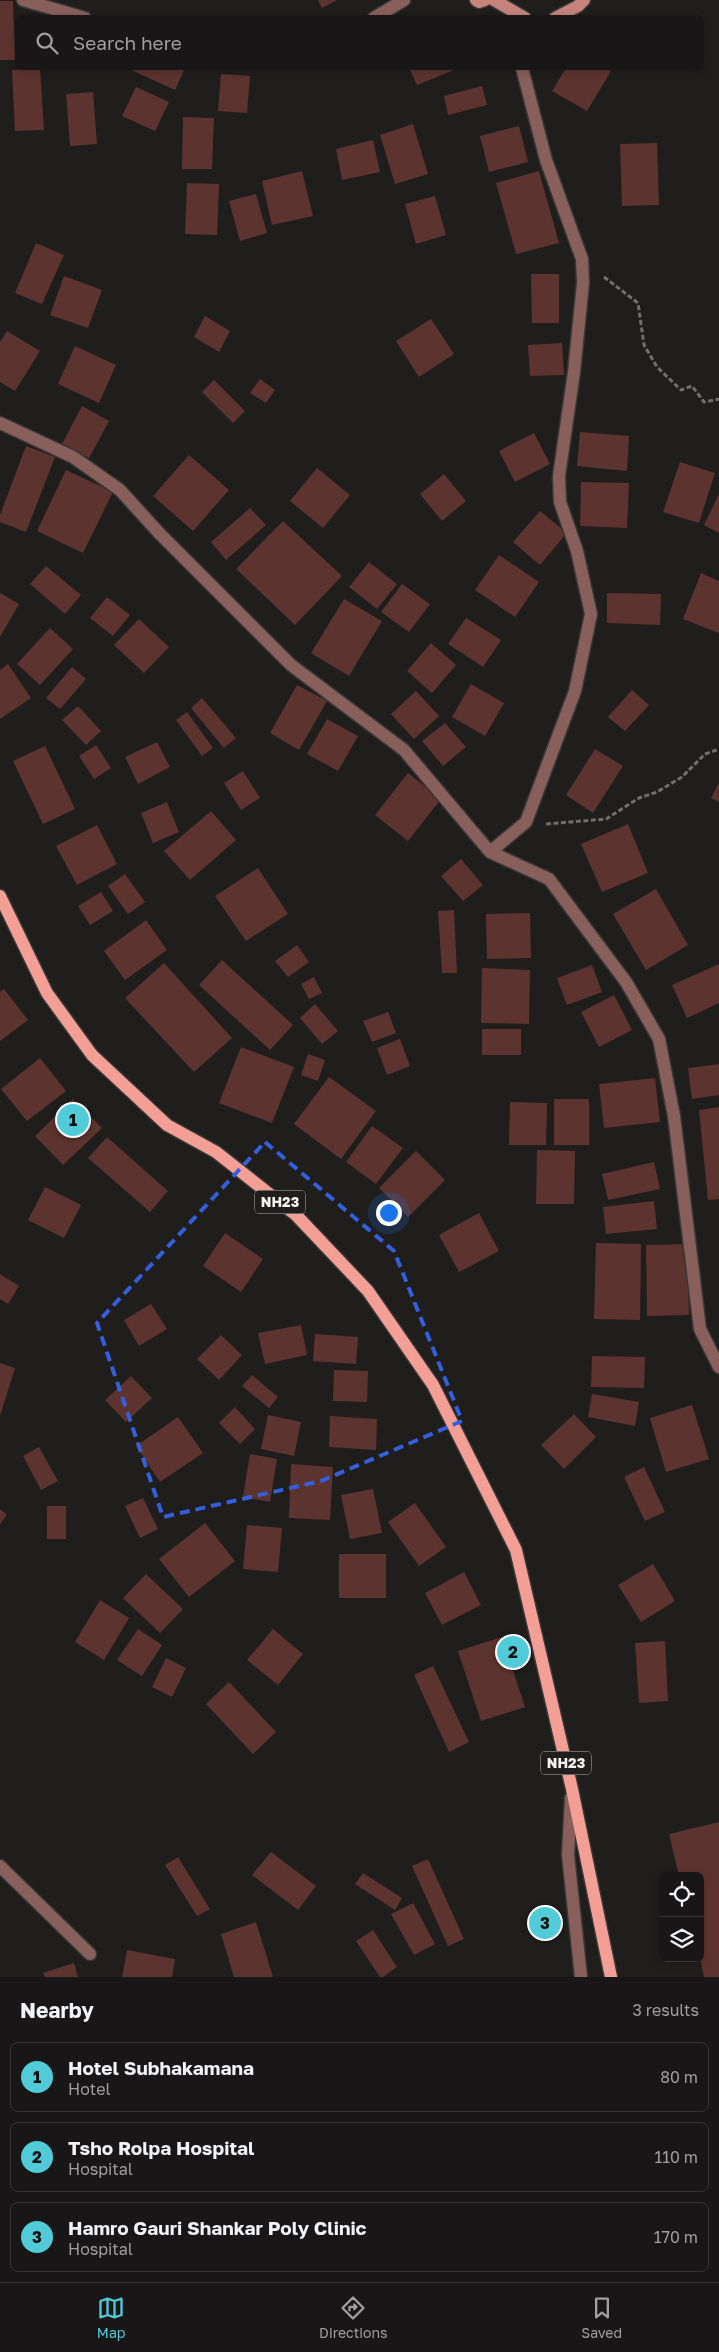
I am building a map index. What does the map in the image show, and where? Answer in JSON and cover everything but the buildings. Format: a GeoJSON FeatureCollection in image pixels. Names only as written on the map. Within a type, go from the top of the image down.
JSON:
{"type":"FeatureCollection","features":[{"type":"Feature","properties":{"kind":"main road","name":"NH23"},"geometry":{"type":"LineString","coordinates":[[0,896],[47,994],[92,1055],[166,1125],[216,1152],[296,1215],[368,1291],[432,1384],[516,1550],[572,1789],[611,1977]]}},
{"type":"Feature","properties":{"kind":"street"},"geometry":{"type":"LineString","coordinates":[[23,0],[75,15]]}},
{"type":"Feature","properties":{"kind":"street"},"geometry":{"type":"LineString","coordinates":[[379,15],[404,0]]}},
{"type":"Feature","properties":{"kind":"street"},"geometry":{"type":"LineString","coordinates":[[476,0],[479,2],[485,0]]}},
{"type":"Feature","properties":{"kind":"street"},"geometry":{"type":"LineString","coordinates":[[494,0],[520,15]]}},
{"type":"Feature","properties":{"kind":"street"},"geometry":{"type":"LineString","coordinates":[[562,15],[578,6],[584,0]]}},
{"type":"Feature","properties":{"kind":"street"},"geometry":{"type":"LineString","coordinates":[[490,852],[526,822],[575,691],[590,614],[576,550],[560,502],[559,476],[574,372],[583,283],[582,259],[546,160],[523,70]]}},
{"type":"Feature","properties":{"kind":"street"},"geometry":{"type":"LineString","coordinates":[[0,422],[73,457],[120,490],[159,533],[291,665],[404,750],[490,852],[549,879],[626,982],[659,1039],[674,1116],[700,1329],[719,1367]]}},
{"type":"Feature","properties":{"kind":"street"},"geometry":{"type":"LineString","coordinates":[[572,1789],[568,1854],[581,1977]]}},
{"type":"Feature","properties":{"kind":"street"},"geometry":{"type":"LineString","coordinates":[[0,1866],[90,1954]]}},
{"type":"Feature","properties":{"kind":"path"},"geometry":{"type":"LineString","coordinates":[[582,259],[638,303],[644,344],[657,367],[681,390],[692,386],[704,402],[719,399]]}},
{"type":"Feature","properties":{"kind":"path"},"geometry":{"type":"LineString","coordinates":[[526,822],[538,825],[606,819],[639,798],[657,792],[682,778],[705,754],[719,749]]}},
{"type":"Feature","properties":{"kind":"highlighted area"},"geometry":{"type":"Polygon","coordinates":[[[265,1142],[394,1251],[462,1421],[321,1481],[163,1517],[97,1323],[265,1142]]]}},
{"type":"Feature","properties":{"kind":"place","name":"Hotel Subhakamana"},"geometry":{"type":"Point","coordinates":[73,1120]}},
{"type":"Feature","properties":{"kind":"place","name":"Tsho Rolpa Hospital"},"geometry":{"type":"Point","coordinates":[513,1652]}},
{"type":"Feature","properties":{"kind":"place","name":"Hamro Gauri Shankar Poly Clinic"},"geometry":{"type":"Point","coordinates":[545,1923]}}]}
